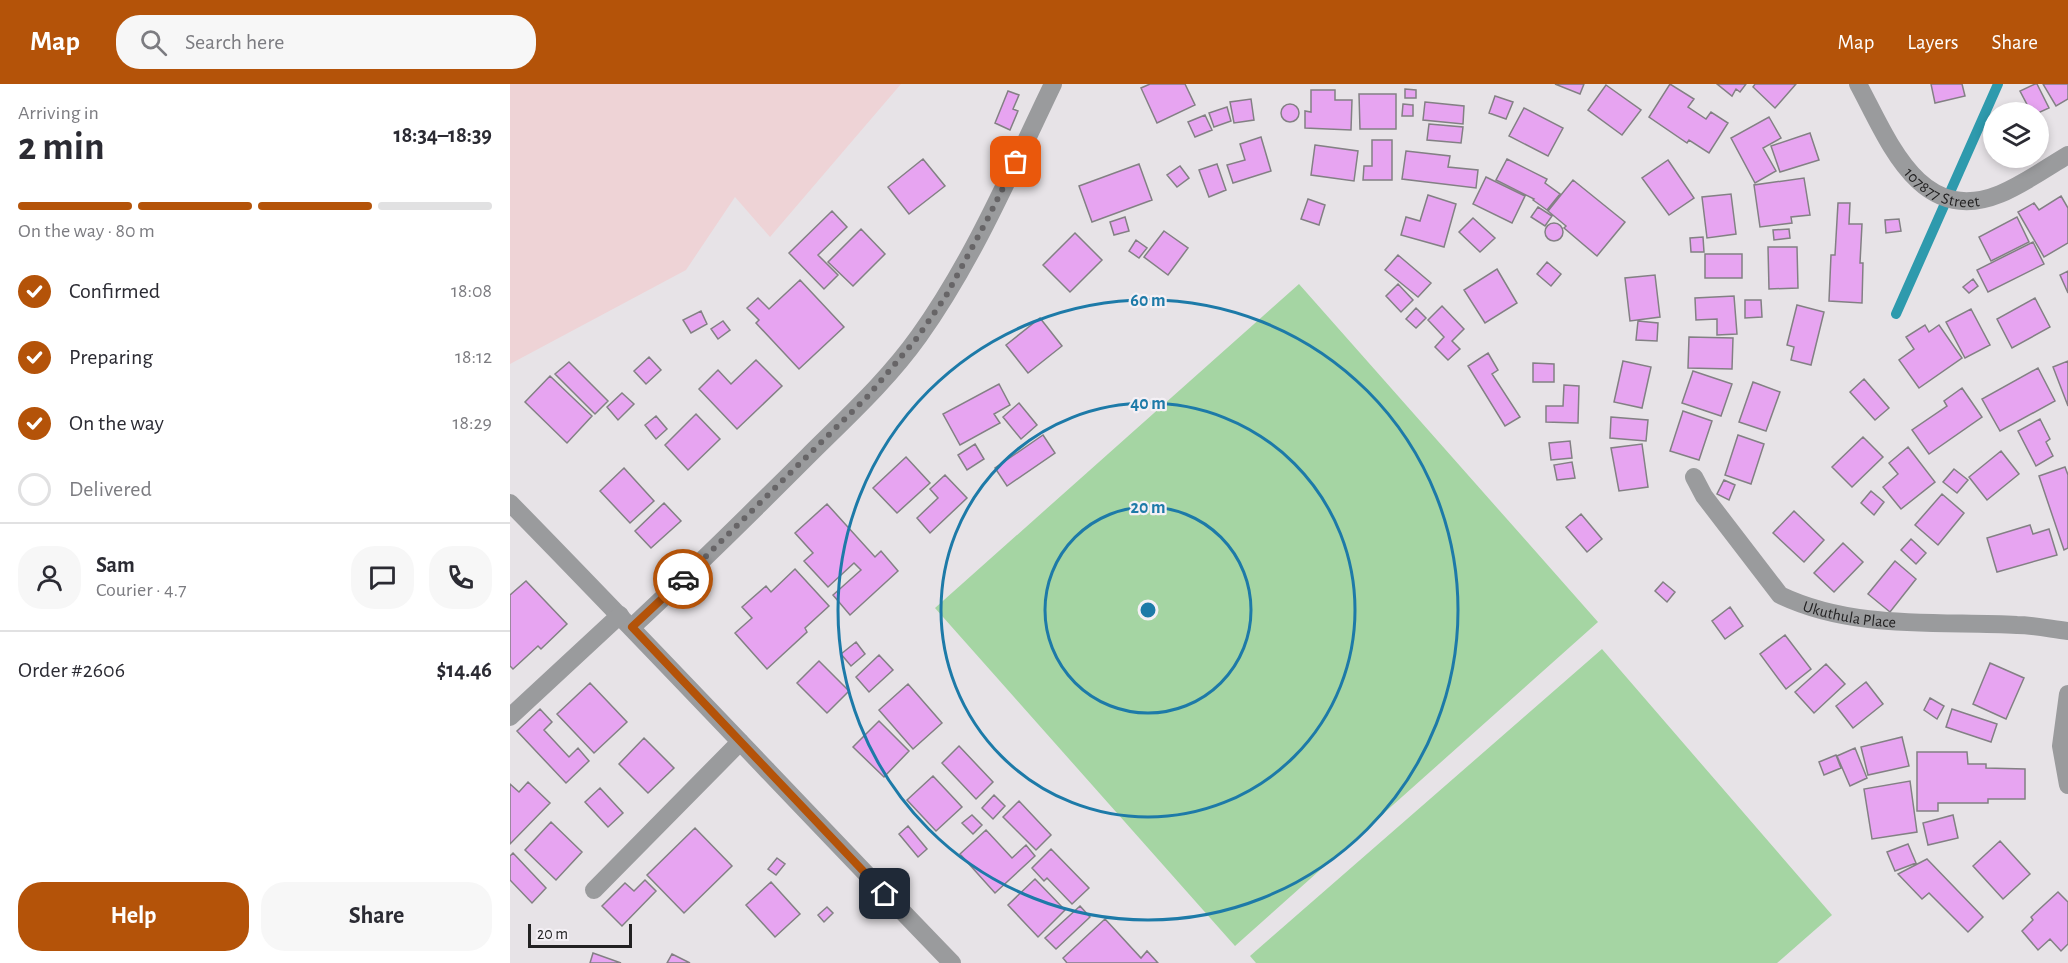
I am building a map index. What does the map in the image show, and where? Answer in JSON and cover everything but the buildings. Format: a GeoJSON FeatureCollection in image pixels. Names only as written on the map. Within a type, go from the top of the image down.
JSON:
{"type":"FeatureCollection","features":[{"type":"Feature","properties":{"kind":"street"},"geometry":{"type":"LineString","coordinates":[[510,717],[716,548],[860,405],[917,338],[946,296],[987,220],[1053,84]]}},
{"type":"Feature","properties":{"kind":"street","name":"107877 Street"},"geometry":{"type":"LineString","coordinates":[[1858,84],[1897,157],[1909,173],[1931,192],[1950,199],[1974,200],[1999,194],[2068,155]]}},
{"type":"Feature","properties":{"kind":"street","name":"Ukuthula Place"},"geometry":{"type":"LineString","coordinates":[[1694,477],[1704,496],[1780,595],[1794,602],[1820,610],[1871,619],[2020,625],[2068,631]]}},
{"type":"Feature","properties":{"kind":"street"},"geometry":{"type":"LineString","coordinates":[[510,503],[626,621],[952,963]]}},
{"type":"Feature","properties":{"kind":"street"},"geometry":{"type":"LineString","coordinates":[[2068,694],[2061,746],[2068,785]]}},
{"type":"Feature","properties":{"kind":"street"},"geometry":{"type":"LineString","coordinates":[[594,890],[740,742]]}},
{"type":"Feature","properties":{"kind":"shaded area"},"geometry":{"type":"Polygon","coordinates":[[[510,84],[901,84],[770,237],[735,197],[686,270],[510,364],[510,84]]]}},
{"type":"Feature","properties":{"kind":"green space"},"geometry":{"type":"Polygon","coordinates":[[[1299,284],[1598,622],[1235,946],[935,608],[1299,284]]]}},
{"type":"Feature","properties":{"kind":"green space"},"geometry":{"type":"Polygon","coordinates":[[[1602,649],[1832,915],[1777,963],[1256,963],[1250,956],[1602,649]]]}},
{"type":"Feature","properties":{"kind":"waterway"},"geometry":{"type":"LineString","coordinates":[[1896,314],[1998,84]]}},
{"type":"Feature","properties":{"kind":"way so far"},"geometry":{"type":"LineString","coordinates":[[683,579],[868,396],[917,338],[946,296],[1016,162]]}},
{"type":"Feature","properties":{"kind":"route"},"geometry":{"type":"LineString","coordinates":[[683,579],[632,627],[885,894]]}}]}
